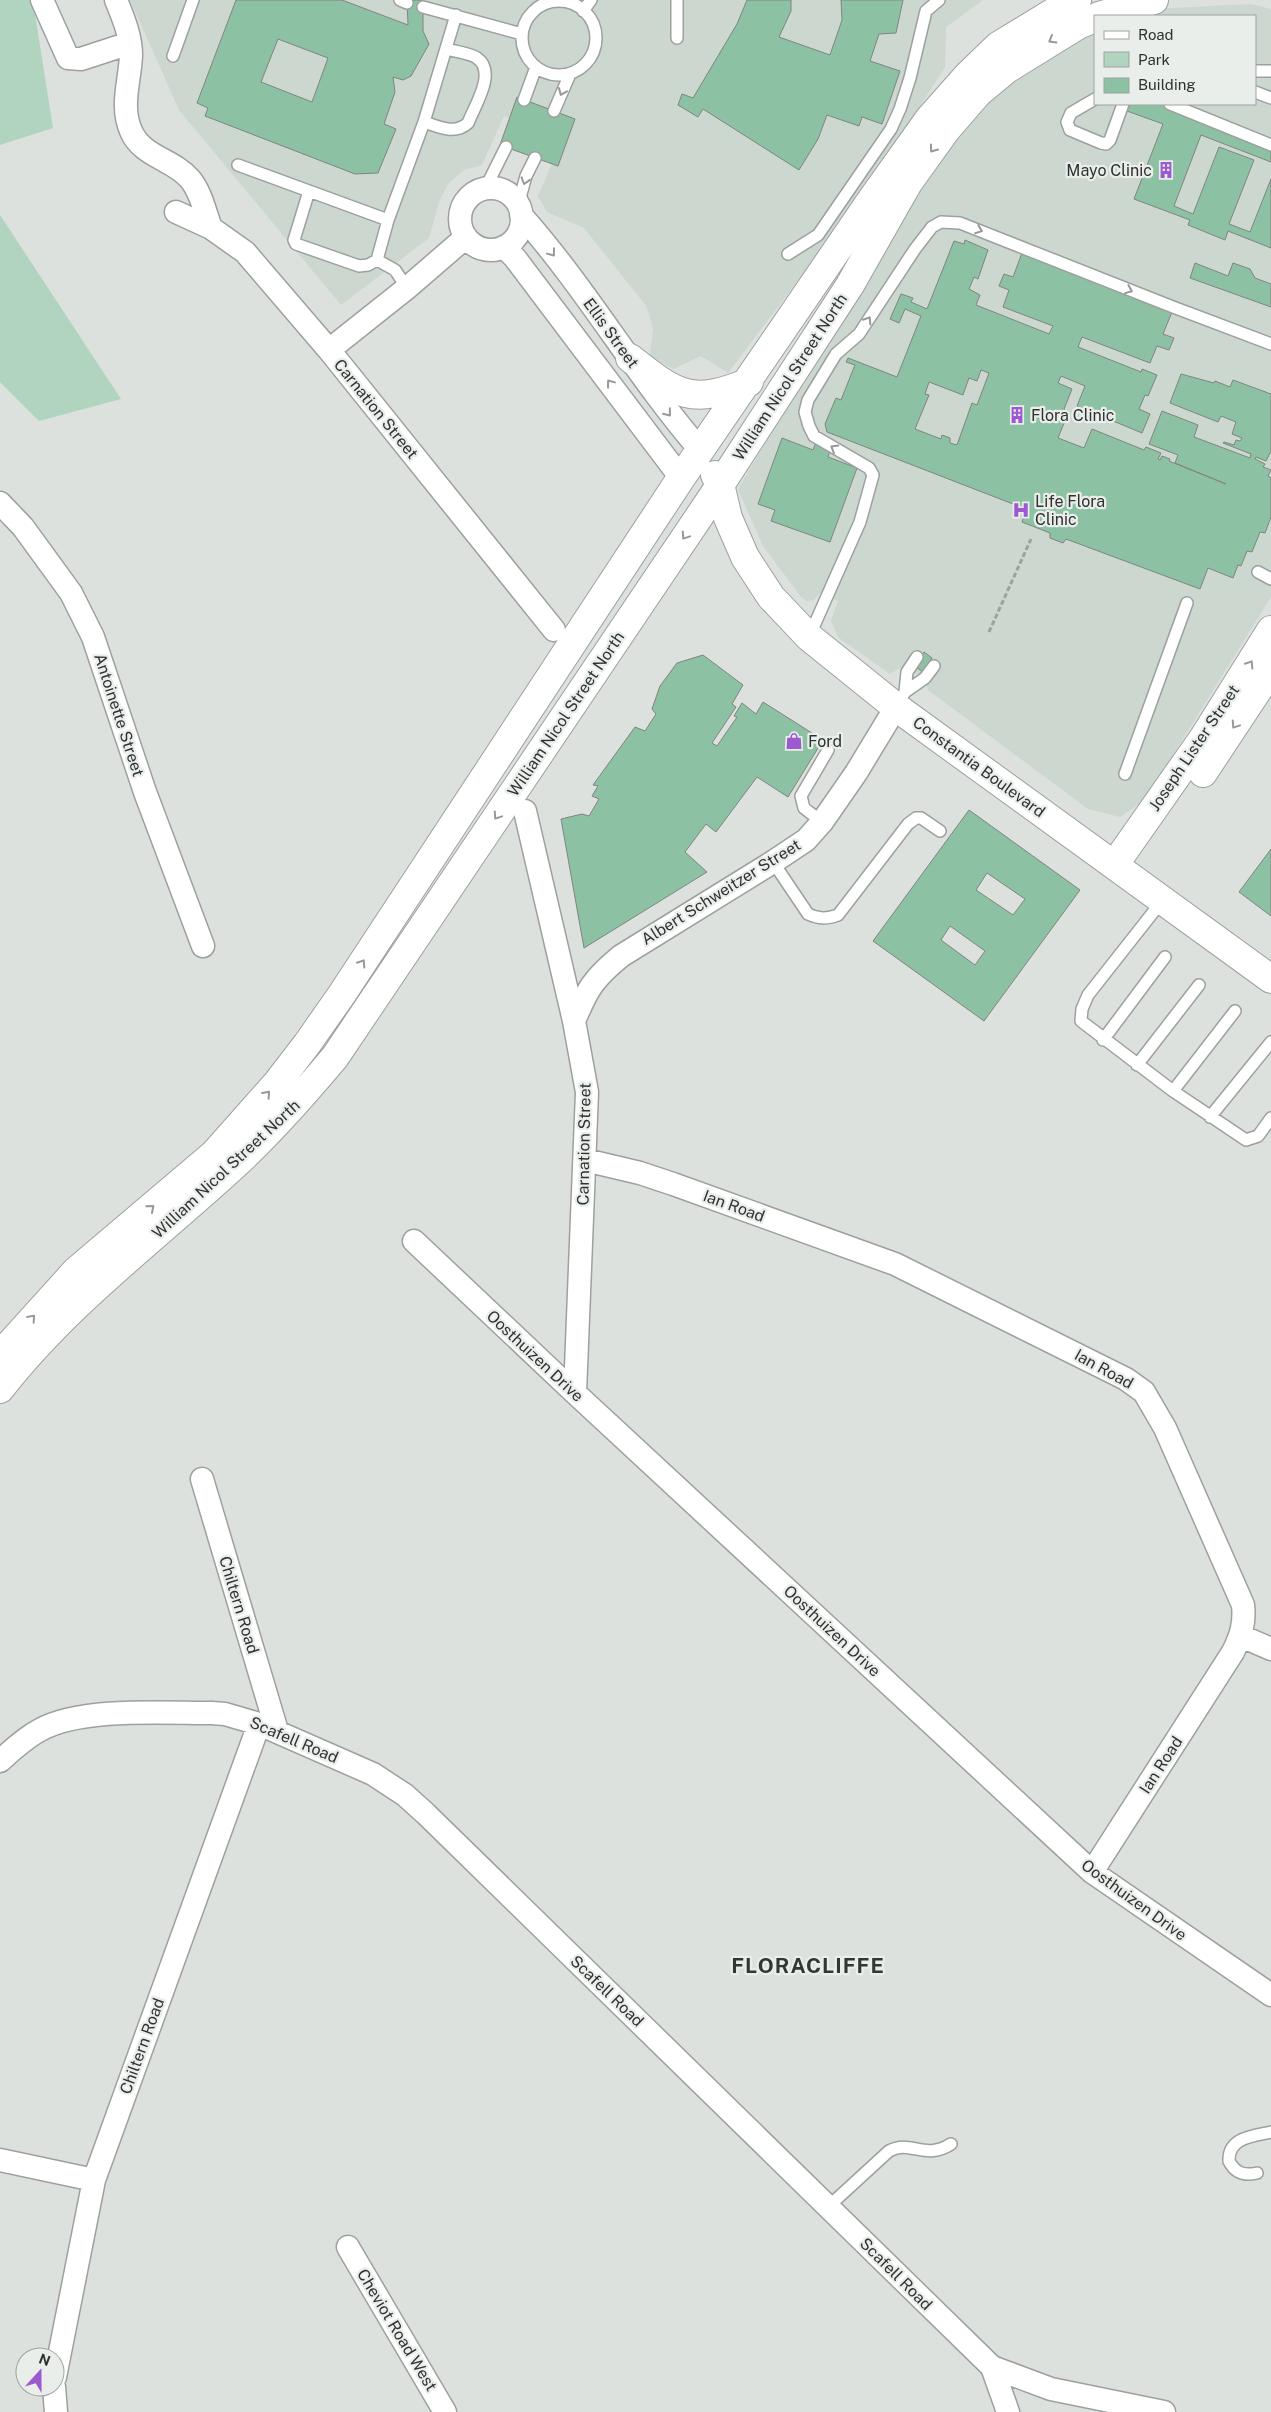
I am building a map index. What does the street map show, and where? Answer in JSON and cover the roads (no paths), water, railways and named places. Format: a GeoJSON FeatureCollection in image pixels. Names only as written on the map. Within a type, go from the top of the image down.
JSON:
{"type":"FeatureCollection","features":[{"type":"Feature","properties":{"kind":"main road","name":"William Nicol Street North"},"geometry":{"type":"LineString","coordinates":[[0,1355],[76,1272],[214,1154],[277,1083],[307,1044],[540,696],[681,478],[929,119],[968,75],[998,46],[1077,0]]}},
{"type":"Feature","properties":{"kind":"main road"},"geometry":{"type":"LineString","coordinates":[[1102,15],[1154,0]]}},
{"type":"Feature","properties":{"kind":"main road","name":"William Nicol Street North"},"geometry":{"type":"LineString","coordinates":[[0,1389],[17,1367],[76,1304],[238,1162],[293,1108],[335,1057],[718,502],[850,285],[908,183],[946,130],[978,93],[1007,69],[1078,25],[1094,18]]}},
{"type":"Feature","properties":{"kind":"main road"},"geometry":{"type":"LineString","coordinates":[[630,358],[667,386],[695,395],[709,396],[749,382]]}},
{"type":"Feature","properties":{"kind":"main road","name":"Constantia Boulevard"},"geometry":{"type":"LineString","coordinates":[[700,451],[718,502],[745,557],[771,597],[791,621],[809,637],[901,700],[1122,869],[1271,978]]}},
{"type":"Feature","properties":{"kind":"main road","name":"Constantia Boulevard"},"geometry":{"type":"LineString","coordinates":[[681,478],[718,502]]}},
{"type":"Feature","properties":{"kind":"main road","name":"Joseph Lister Street"},"geometry":{"type":"LineString","coordinates":[[1122,869],[1271,630]]}},
{"type":"Feature","properties":{"kind":"main road","name":"Joseph Lister Street"},"geometry":{"type":"LineString","coordinates":[[1122,869],[1200,777],[1271,670]]}},
{"type":"Feature","properties":{"kind":"street"},"geometry":{"type":"LineString","coordinates":[[42,0],[68,58],[81,59],[130,43]]}},
{"type":"Feature","properties":{"kind":"street"},"geometry":{"type":"LineString","coordinates":[[116,0],[130,43],[125,102],[126,118],[131,133],[144,149],[189,178],[197,190],[211,228]]}},
{"type":"Feature","properties":{"kind":"street"},"geometry":{"type":"LineString","coordinates":[[485,189],[476,192],[462,208],[460,218],[466,237],[474,245],[483,249],[494,250],[504,247],[516,237],[522,223],[520,210]]}},
{"type":"Feature","properties":{"kind":"street","name":"Ellis Street"},"geometry":{"type":"LineString","coordinates":[[485,189],[504,191],[520,210],[630,358],[665,410],[700,451]]}},
{"type":"Feature","properties":{"kind":"street","name":"Carnation Street"},"geometry":{"type":"LineString","coordinates":[[176,212],[211,228],[245,252],[329,350],[554,630]]}},
{"type":"Feature","properties":{"kind":"street"},"geometry":{"type":"LineString","coordinates":[[329,350],[407,288],[466,237]]}},
{"type":"Feature","properties":{"kind":"street","name":"Ellis Street"},"geometry":{"type":"LineString","coordinates":[[504,247],[516,258],[681,478]]}},
{"type":"Feature","properties":{"kind":"street","name":"Antoinette Street"},"geometry":{"type":"LineString","coordinates":[[0,503],[23,527],[71,593],[93,637],[145,792],[203,946]]}},
{"type":"Feature","properties":{"kind":"street","name":"Albert Schweitzer Street"},"geometry":{"type":"LineString","coordinates":[[574,1021],[588,987],[602,971],[621,956],[806,840],[822,822],[856,773],[901,700]]}},
{"type":"Feature","properties":{"kind":"street","name":"Carnation Street"},"geometry":{"type":"LineString","coordinates":[[525,811],[574,1021],[587,1092],[575,1394]]}},
{"type":"Feature","properties":{"kind":"street","name":"Ian Road"},"geometry":{"type":"LineString","coordinates":[[585,1160],[640,1173],[673,1184],[895,1264],[1126,1379],[1144,1392],[1165,1428],[1243,1605],[1244,1616],[1241,1636],[1092,1872]]}},
{"type":"Feature","properties":{"kind":"street","name":"Oosthuizen Drive"},"geometry":{"type":"LineString","coordinates":[[414,1241],[575,1394],[1092,1872],[1267,1989]]}},
{"type":"Feature","properties":{"kind":"street","name":"Chiltern Road"},"geometry":{"type":"LineString","coordinates":[[61,2347],[94,2180],[268,1727],[202,1479]]}},
{"type":"Feature","properties":{"kind":"street"},"geometry":{"type":"LineString","coordinates":[[1241,1636],[1271,1649]]}},
{"type":"Feature","properties":{"kind":"street","name":"Scafell Road"},"geometry":{"type":"LineString","coordinates":[[0,1761],[41,1729],[88,1717],[125,1714],[212,1713],[225,1714],[268,1727],[373,1774],[405,1795],[830,2206],[992,2367],[1051,2389],[1164,2412]]}},
{"type":"Feature","properties":{"kind":"street"},"geometry":{"type":"LineString","coordinates":[[0,2160],[94,2180]]}},
{"type":"Feature","properties":{"kind":"street","name":"Cheviot Road West"},"geometry":{"type":"LineString","coordinates":[[348,2247],[445,2412]]}},
{"type":"Feature","properties":{"kind":"street"},"geometry":{"type":"LineString","coordinates":[[992,2367],[1008,2412]]}},
{"type":"Feature","properties":{"kind":"street"},"geometry":{"type":"LineString","coordinates":[[55,2397],[56,2412]]}},
{"type":"Feature","properties":{"kind":"lane"},"geometry":{"type":"LineString","coordinates":[[173,56],[194,0]]}},
{"type":"Feature","properties":{"kind":"lane"},"geometry":{"type":"LineString","coordinates":[[583,11],[591,0]]}},
{"type":"Feature","properties":{"kind":"lane"},"geometry":{"type":"LineString","coordinates":[[677,38],[678,0]]}},
{"type":"Feature","properties":{"kind":"lane"},"geometry":{"type":"LineString","coordinates":[[788,254],[818,235],[891,129],[910,78],[926,6],[939,0]]}},
{"type":"Feature","properties":{"kind":"lane"},"geometry":{"type":"LineString","coordinates":[[554,111],[570,74],[588,61],[594,51],[595,29],[583,11],[574,4],[551,2],[540,6],[525,23],[522,34],[523,46],[528,58],[536,67],[546,73],[570,74]]}},
{"type":"Feature","properties":{"kind":"lane"},"geometry":{"type":"LineString","coordinates":[[423,7],[522,34]]}},
{"type":"Feature","properties":{"kind":"lane"},"geometry":{"type":"LineString","coordinates":[[310,191],[294,240],[296,244],[359,266],[368,265],[377,260],[388,220],[424,122],[456,15]]}},
{"type":"Feature","properties":{"kind":"lane"},"geometry":{"type":"LineString","coordinates":[[424,122],[453,130],[462,129],[468,123],[487,76],[484,65],[476,57],[447,50]]}},
{"type":"Feature","properties":{"kind":"lane"},"geometry":{"type":"LineString","coordinates":[[524,100],[536,67]]}},
{"type":"Feature","properties":{"kind":"lane"},"geometry":{"type":"LineString","coordinates":[[1256,71],[1271,71]]}},
{"type":"Feature","properties":{"kind":"lane"},"geometry":{"type":"LineString","coordinates":[[1256,92],[1271,98]]}},
{"type":"Feature","properties":{"kind":"lane"},"geometry":{"type":"LineString","coordinates":[[1094,101],[1071,113],[1067,122],[1070,130],[1106,144],[1110,140],[1123,105]]}},
{"type":"Feature","properties":{"kind":"lane"},"geometry":{"type":"LineString","coordinates":[[1173,105],[1271,144]]}},
{"type":"Feature","properties":{"kind":"lane"},"geometry":{"type":"LineString","coordinates":[[485,189],[506,147]]}},
{"type":"Feature","properties":{"kind":"lane"},"geometry":{"type":"LineString","coordinates":[[520,210],[526,176],[535,158]]}},
{"type":"Feature","properties":{"kind":"lane"},"geometry":{"type":"LineString","coordinates":[[238,165],[388,220]]}},
{"type":"Feature","properties":{"kind":"lane"},"geometry":{"type":"LineString","coordinates":[[809,637],[860,522],[873,475],[869,468],[814,436],[805,412],[808,400],[836,354],[859,334],[932,226],[941,222],[960,222],[1173,308],[1271,344]]}},
{"type":"Feature","properties":{"kind":"lane"},"geometry":{"type":"LineString","coordinates":[[377,260],[395,270],[407,288]]}},
{"type":"Feature","properties":{"kind":"lane"},"geometry":{"type":"LineString","coordinates":[[1258,572],[1271,579]]}},
{"type":"Feature","properties":{"kind":"lane"},"geometry":{"type":"LineString","coordinates":[[1125,774],[1187,602]]}},
{"type":"Feature","properties":{"kind":"lane"},"geometry":{"type":"LineString","coordinates":[[901,700],[907,672],[916,656]]}},
{"type":"Feature","properties":{"kind":"lane"},"geometry":{"type":"LineString","coordinates":[[901,700],[925,678],[934,666]]}},
{"type":"Feature","properties":{"kind":"lane"},"geometry":{"type":"LineString","coordinates":[[822,822],[804,808],[800,796],[828,750]]}},
{"type":"Feature","properties":{"kind":"lane"},"geometry":{"type":"LineString","coordinates":[[773,862],[808,914],[817,918],[827,918],[838,915],[908,824],[916,818],[921,818],[940,831]]}},
{"type":"Feature","properties":{"kind":"lane"},"geometry":{"type":"LineString","coordinates":[[1163,899],[1088,995],[1082,1009],[1080,1022],[1173,1091],[1246,1140],[1258,1136],[1271,1118]]}},
{"type":"Feature","properties":{"kind":"lane"},"geometry":{"type":"LineString","coordinates":[[1103,1040],[1164,957]]}},
{"type":"Feature","properties":{"kind":"lane"},"geometry":{"type":"LineString","coordinates":[[1137,1065],[1198,985]]}},
{"type":"Feature","properties":{"kind":"lane"},"geometry":{"type":"LineString","coordinates":[[1173,1091],[1236,1011]]}},
{"type":"Feature","properties":{"kind":"lane"},"geometry":{"type":"LineString","coordinates":[[1210,1117],[1271,1042]]}},
{"type":"Feature","properties":{"kind":"lane"},"geometry":{"type":"LineString","coordinates":[[1257,2173],[1248,2175],[1235,2170],[1229,2161],[1230,2150],[1234,2144],[1246,2137],[1271,2132]]}},
{"type":"Feature","properties":{"kind":"lane"},"geometry":{"type":"LineString","coordinates":[[830,2206],[889,2151],[896,2147],[933,2151],[940,2150],[951,2144]]}},
{"type":"Feature","properties":{"kind":"place","name":"Mayo Clinic"},"geometry":{"type":"Point","coordinates":[1166,170]}},
{"type":"Feature","properties":{"kind":"place","name":"Flora Clinic"},"geometry":{"type":"Point","coordinates":[1017,415]}},
{"type":"Feature","properties":{"kind":"place","name":"Life Flora Clinic"},"geometry":{"type":"Point","coordinates":[1021,510]}},
{"type":"Feature","properties":{"kind":"place","name":"Ford"},"geometry":{"type":"Point","coordinates":[794,741]}},
{"type":"Feature","properties":{"kind":"district","name":"FLORACLIFFE"},"geometry":{"type":"Point","coordinates":[808,1965]}}]}
